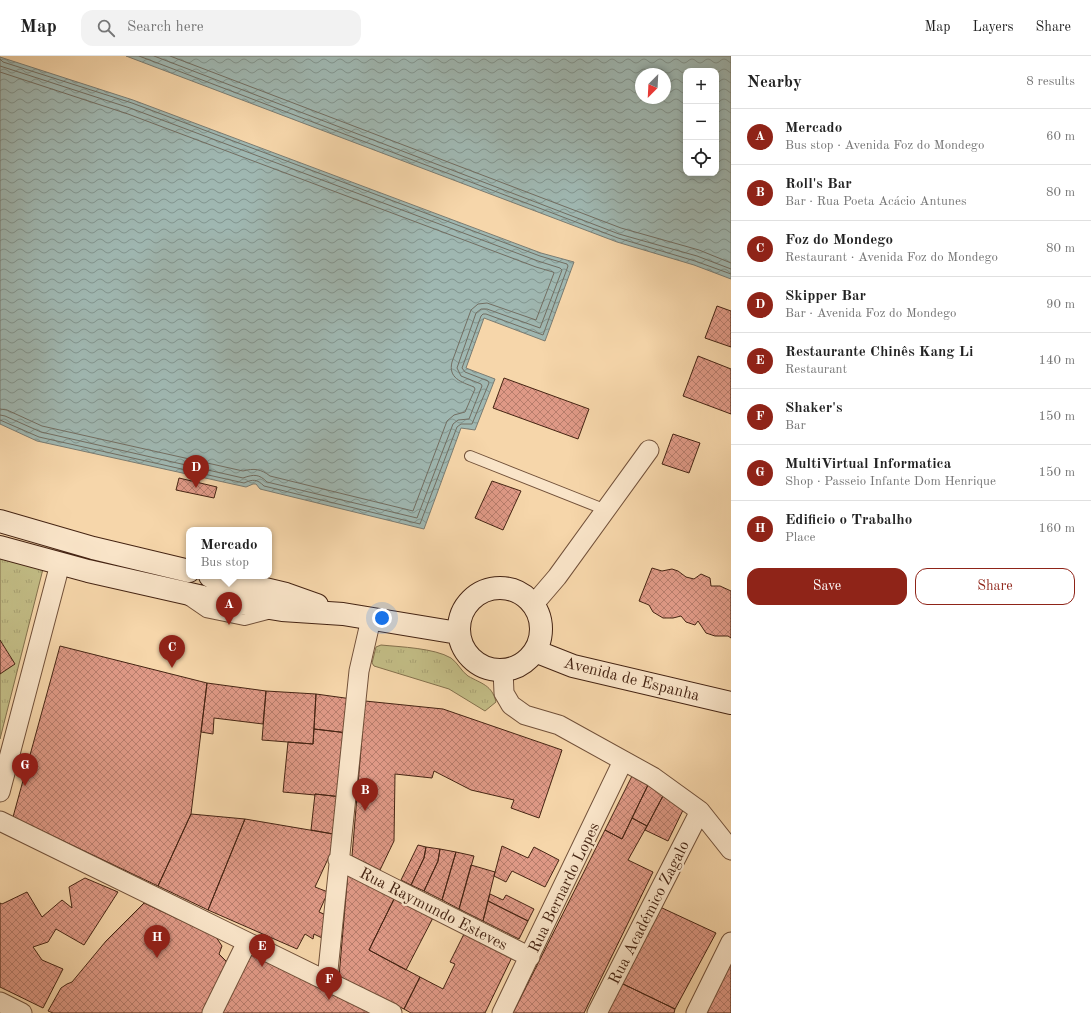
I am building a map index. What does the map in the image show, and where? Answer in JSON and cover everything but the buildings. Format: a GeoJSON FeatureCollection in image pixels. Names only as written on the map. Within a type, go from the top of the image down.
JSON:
{"type":"FeatureCollection","features":[{"type":"Feature","properties":{"kind":"main road"},"geometry":{"type":"LineString","coordinates":[[0,521],[93,548],[186,570]]}},
{"type":"Feature","properties":{"kind":"main road"},"geometry":{"type":"LineString","coordinates":[[56,537],[60,564]]}},
{"type":"Feature","properties":{"kind":"main road"},"geometry":{"type":"LineString","coordinates":[[0,547],[60,564],[203,597],[282,610],[343,614],[458,633]]}},
{"type":"Feature","properties":{"kind":"main road"},"geometry":{"type":"LineString","coordinates":[[223,579],[286,594],[343,614]]}},
{"type":"Feature","properties":{"kind":"main road"},"geometry":{"type":"LineString","coordinates":[[498,588],[510,589],[522,594],[533,605],[538,614],[541,626],[540,636],[535,651],[527,661],[516,667],[503,670],[490,669],[478,664],[469,656],[462,646],[458,633],[459,620],[464,608],[473,597],[485,590],[498,588]]}},
{"type":"Feature","properties":{"kind":"main road","name":"Avenida de Espanha"},"geometry":{"type":"LineString","coordinates":[[535,651],[573,666],[731,703]]}},
{"type":"Feature","properties":{"kind":"street"},"geometry":{"type":"LineString","coordinates":[[533,605],[557,577],[649,450]]}},
{"type":"Feature","properties":{"kind":"street"},"geometry":{"type":"LineString","coordinates":[[0,792],[60,564]]}},
{"type":"Feature","properties":{"kind":"street"},"geometry":{"type":"LineString","coordinates":[[327,980],[338,860],[359,671],[370,619]]}},
{"type":"Feature","properties":{"kind":"street"},"geometry":{"type":"LineString","coordinates":[[503,670],[504,693],[511,705],[525,715],[559,725],[653,777],[700,811],[731,850]]}},
{"type":"Feature","properties":{"kind":"street","name":"Rua Bernardo Lopes"},"geometry":{"type":"LineString","coordinates":[[502,1013],[623,761]]}},
{"type":"Feature","properties":{"kind":"street","name":"Rua Académico Zagalo"},"geometry":{"type":"LineString","coordinates":[[597,1013],[700,811]]}},
{"type":"Feature","properties":{"kind":"street"},"geometry":{"type":"LineString","coordinates":[[0,821],[392,1013]]}},
{"type":"Feature","properties":{"kind":"street","name":"Rua Raymundo Esteves"},"geometry":{"type":"LineString","coordinates":[[338,860],[530,957]]}},
{"type":"Feature","properties":{"kind":"street"},"geometry":{"type":"LineString","coordinates":[[212,1013],[247,942]]}},
{"type":"Feature","properties":{"kind":"street"},"geometry":{"type":"LineString","coordinates":[[696,1013],[731,942]]}},
{"type":"Feature","properties":{"kind":"street"},"geometry":{"type":"LineString","coordinates":[[0,1002],[22,1013]]}},
{"type":"Feature","properties":{"kind":"lane"},"geometry":{"type":"LineString","coordinates":[[470,456],[606,510]]}},
{"type":"Feature","properties":{"kind":"green space"},"geometry":{"type":"Polygon","coordinates":[[[0,557],[43,569],[0,739],[0,557]]]}},
{"type":"Feature","properties":{"kind":"green space"},"geometry":{"type":"Polygon","coordinates":[[[381,645],[427,650],[451,658],[468,676],[489,688],[496,702],[485,711],[449,689],[374,666],[372,663],[376,647],[381,645]]]}},
{"type":"Feature","properties":{"kind":"water"},"geometry":{"type":"Polygon","coordinates":[[[126,56],[731,56],[731,279],[694,265],[617,242],[126,56]]]}},
{"type":"Feature","properties":{"kind":"water"},"geometry":{"type":"Polygon","coordinates":[[[0,57],[133,100],[541,253],[574,262],[545,341],[484,318],[466,368],[495,379],[475,430],[461,428],[424,529],[260,489],[256,484],[246,487],[37,441],[0,424],[0,57]]]}},
{"type":"Feature","properties":{"kind":"place","name":"Skipper Bar"},"geometry":{"type":"Point","coordinates":[196,488]}},
{"type":"Feature","properties":{"kind":"place","name":"Mercado"},"geometry":{"type":"Point","coordinates":[229,625]}},
{"type":"Feature","properties":{"kind":"place","name":"Foz do Mondego"},"geometry":{"type":"Point","coordinates":[172,668]}},
{"type":"Feature","properties":{"kind":"place","name":"MultiVirtual Informatica"},"geometry":{"type":"Point","coordinates":[25,786]}},
{"type":"Feature","properties":{"kind":"place","name":"Roll's Bar"},"geometry":{"type":"Point","coordinates":[365,811]}},
{"type":"Feature","properties":{"kind":"place","name":"Edificio o Trabalho"},"geometry":{"type":"Point","coordinates":[157,958]}},
{"type":"Feature","properties":{"kind":"place","name":"Restaurante Chinês Kang Li"},"geometry":{"type":"Point","coordinates":[262,967]}},
{"type":"Feature","properties":{"kind":"place","name":"Shaker's"},"geometry":{"type":"Point","coordinates":[329,1000]}}]}
